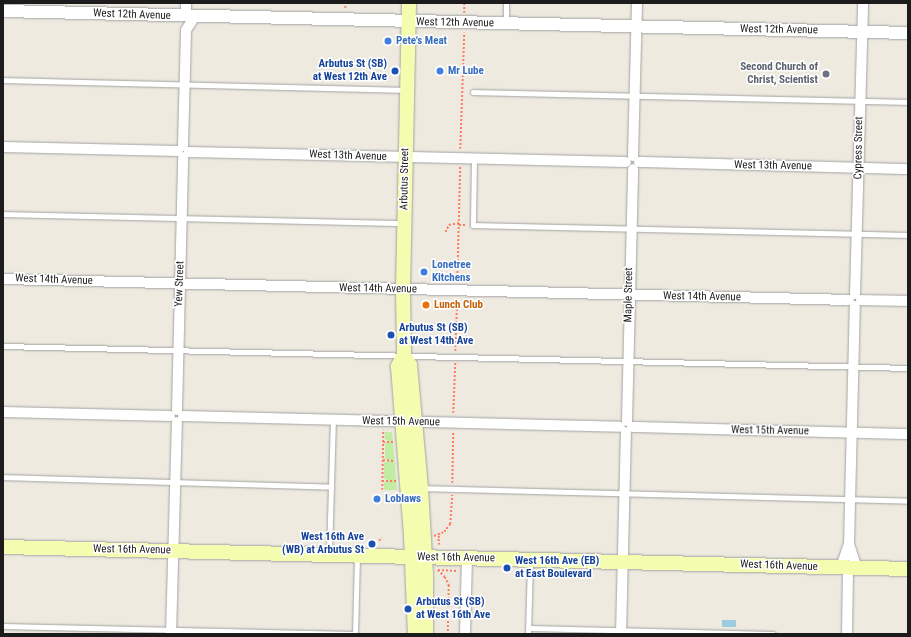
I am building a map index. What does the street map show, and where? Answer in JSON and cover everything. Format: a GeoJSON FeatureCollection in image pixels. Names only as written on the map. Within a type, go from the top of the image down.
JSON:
{"type":"FeatureCollection","features":[{"type":"Feature","properties":{"kind":"main road","name":"Arbutus Street"},"geometry":{"type":"LineString","coordinates":[[409,3],[403,290],[404,355],[398,366],[421,488],[415,634]]}},
{"type":"Feature","properties":{"kind":"main road","name":"Arbutus Street"},"geometry":{"type":"LineString","coordinates":[[408,422],[426,634]]}},
{"type":"Feature","properties":{"kind":"main road","name":"West 16th Avenue"},"geometry":{"type":"LineString","coordinates":[[3,547],[908,569]]}},
{"type":"Feature","properties":{"kind":"street"},"geometry":{"type":"LineString","coordinates":[[186,3],[186,30]]}},
{"type":"Feature","properties":{"kind":"street","name":"Maple Street"},"geometry":{"type":"LineString","coordinates":[[621,632],[637,3]]}},
{"type":"Feature","properties":{"kind":"street","name":"Cypress Street"},"geometry":{"type":"LineString","coordinates":[[847,634],[863,3]]}},
{"type":"Feature","properties":{"kind":"street","name":"West 12th Avenue"},"geometry":{"type":"LineString","coordinates":[[3,11],[908,33]]}},
{"type":"Feature","properties":{"kind":"street"},"geometry":{"type":"LineString","coordinates":[[186,16],[186,30]]}},
{"type":"Feature","properties":{"kind":"street","name":"Yew Street"},"geometry":{"type":"LineString","coordinates":[[171,632],[186,30]]}},
{"type":"Feature","properties":{"kind":"street","name":"West 13th Avenue"},"geometry":{"type":"LineString","coordinates":[[3,147],[908,169]]}},
{"type":"Feature","properties":{"kind":"street","name":"West 14th Avenue"},"geometry":{"type":"LineString","coordinates":[[3,279],[403,290],[908,301]]}},
{"type":"Feature","properties":{"kind":"street","name":"West 15th Avenue"},"geometry":{"type":"LineString","coordinates":[[3,412],[908,434]]}},
{"type":"Feature","properties":{"kind":"street","name":"Cypress Street"},"geometry":{"type":"LineString","coordinates":[[849,544],[849,568]]}},
{"type":"Feature","properties":{"kind":"street"},"geometry":{"type":"LineString","coordinates":[[465,634],[467,558]]}},
{"type":"Feature","properties":{"kind":"lane"},"geometry":{"type":"LineString","coordinates":[[506,3],[506,24]]}},
{"type":"Feature","properties":{"kind":"lane"},"geometry":{"type":"LineString","coordinates":[[3,80],[406,90]]}},
{"type":"Feature","properties":{"kind":"lane"},"geometry":{"type":"LineString","coordinates":[[473,92],[908,102]]}},
{"type":"Feature","properties":{"kind":"lane"},"geometry":{"type":"LineString","coordinates":[[474,158],[473,225],[908,235]]}},
{"type":"Feature","properties":{"kind":"lane"},"geometry":{"type":"LineString","coordinates":[[3,214],[404,223]]}},
{"type":"Feature","properties":{"kind":"lane"},"geometry":{"type":"LineString","coordinates":[[3,346],[908,368]]}},
{"type":"Feature","properties":{"kind":"lane"},"geometry":{"type":"LineString","coordinates":[[329,555],[333,420]]}},
{"type":"Feature","properties":{"kind":"lane"},"geometry":{"type":"LineString","coordinates":[[3,477],[331,487]]}},
{"type":"Feature","properties":{"kind":"lane"},"geometry":{"type":"LineString","coordinates":[[421,488],[908,500]]}},
{"type":"Feature","properties":{"kind":"lane"},"geometry":{"type":"LineString","coordinates":[[3,626],[171,632],[354,634],[357,555]]}},
{"type":"Feature","properties":{"kind":"lane"},"geometry":{"type":"LineString","coordinates":[[530,560],[528,631],[773,634]]}},
{"type":"Feature","properties":{"kind":"path"},"geometry":{"type":"LineString","coordinates":[[345,3],[345,8]]}},
{"type":"Feature","properties":{"kind":"path"},"geometry":{"type":"LineString","coordinates":[[464,3],[464,10]]}},
{"type":"Feature","properties":{"kind":"path"},"geometry":{"type":"LineString","coordinates":[[460,149],[464,37]]}},
{"type":"Feature","properties":{"kind":"path"},"geometry":{"type":"LineString","coordinates":[[457,281],[460,167]]}},
{"type":"Feature","properties":{"kind":"path"},"geometry":{"type":"LineString","coordinates":[[445,232],[449,225],[459,223]]}},
{"type":"Feature","properties":{"kind":"path"},"geometry":{"type":"LineString","coordinates":[[382,490],[384,430]]}},
{"type":"Feature","properties":{"kind":"path"},"geometry":{"type":"LineString","coordinates":[[434,536],[440,534],[449,527],[451,520],[453,434]]}},
{"type":"Feature","properties":{"kind":"path"},"geometry":{"type":"LineString","coordinates":[[383,442],[394,442]]}},
{"type":"Feature","properties":{"kind":"path"},"geometry":{"type":"LineString","coordinates":[[383,460],[396,461]]}},
{"type":"Feature","properties":{"kind":"path"},"geometry":{"type":"LineString","coordinates":[[382,481],[398,481]]}},
{"type":"Feature","properties":{"kind":"path"},"geometry":{"type":"LineString","coordinates":[[439,545],[438,538],[440,534]]}},
{"type":"Feature","properties":{"kind":"path"},"geometry":{"type":"LineString","coordinates":[[379,541],[381,537]]}},
{"type":"Feature","properties":{"kind":"path"},"geometry":{"type":"LineString","coordinates":[[445,567],[445,577]]}},
{"type":"Feature","properties":{"kind":"path"},"geometry":{"type":"LineString","coordinates":[[448,634],[449,585],[445,577],[438,570],[445,572],[461,571]]}},
{"type":"Feature","properties":{"kind":"green space"},"geometry":{"type":"Polygon","coordinates":[[[385,432],[392,432],[397,490],[384,490],[384,482],[386,482],[386,479],[384,479],[384,462],[387,462],[387,459],[385,459],[385,443],[387,443],[387,440],[385,440],[385,432]]]}},
{"type":"Feature","properties":{"kind":"water"},"geometry":{"type":"Polygon","coordinates":[[[722,620],[736,620],[736,627],[722,627],[722,620]]]}},
{"type":"Feature","properties":{"kind":"place","name":"Pete's Meat"},"geometry":{"type":"Point","coordinates":[388,41]}},
{"type":"Feature","properties":{"kind":"place","name":"Arbutus St (SB) at West 12th Ave"},"geometry":{"type":"Point","coordinates":[395,71]}},
{"type":"Feature","properties":{"kind":"place","name":"Mr Lube"},"geometry":{"type":"Point","coordinates":[440,71]}},
{"type":"Feature","properties":{"kind":"place","name":"Second Church of Christ, Scientist"},"geometry":{"type":"Point","coordinates":[826,74]}},
{"type":"Feature","properties":{"kind":"place","name":"Lonetree Kitchens"},"geometry":{"type":"Point","coordinates":[424,272]}},
{"type":"Feature","properties":{"kind":"place","name":"Lunch Club"},"geometry":{"type":"Point","coordinates":[426,305]}},
{"type":"Feature","properties":{"kind":"place","name":"Arbutus St (SB) at West 14th Ave"},"geometry":{"type":"Point","coordinates":[391,335]}},
{"type":"Feature","properties":{"kind":"place","name":"Loblaws"},"geometry":{"type":"Point","coordinates":[377,499]}},
{"type":"Feature","properties":{"kind":"place","name":"West 16th Ave (WB) at Arbutus St"},"geometry":{"type":"Point","coordinates":[372,544]}},
{"type":"Feature","properties":{"kind":"place","name":"West 16th Ave (EB) at East Boulevard"},"geometry":{"type":"Point","coordinates":[507,568]}},
{"type":"Feature","properties":{"kind":"place","name":"Arbutus St (SB) at West 16th Ave"},"geometry":{"type":"Point","coordinates":[408,609]}}]}
